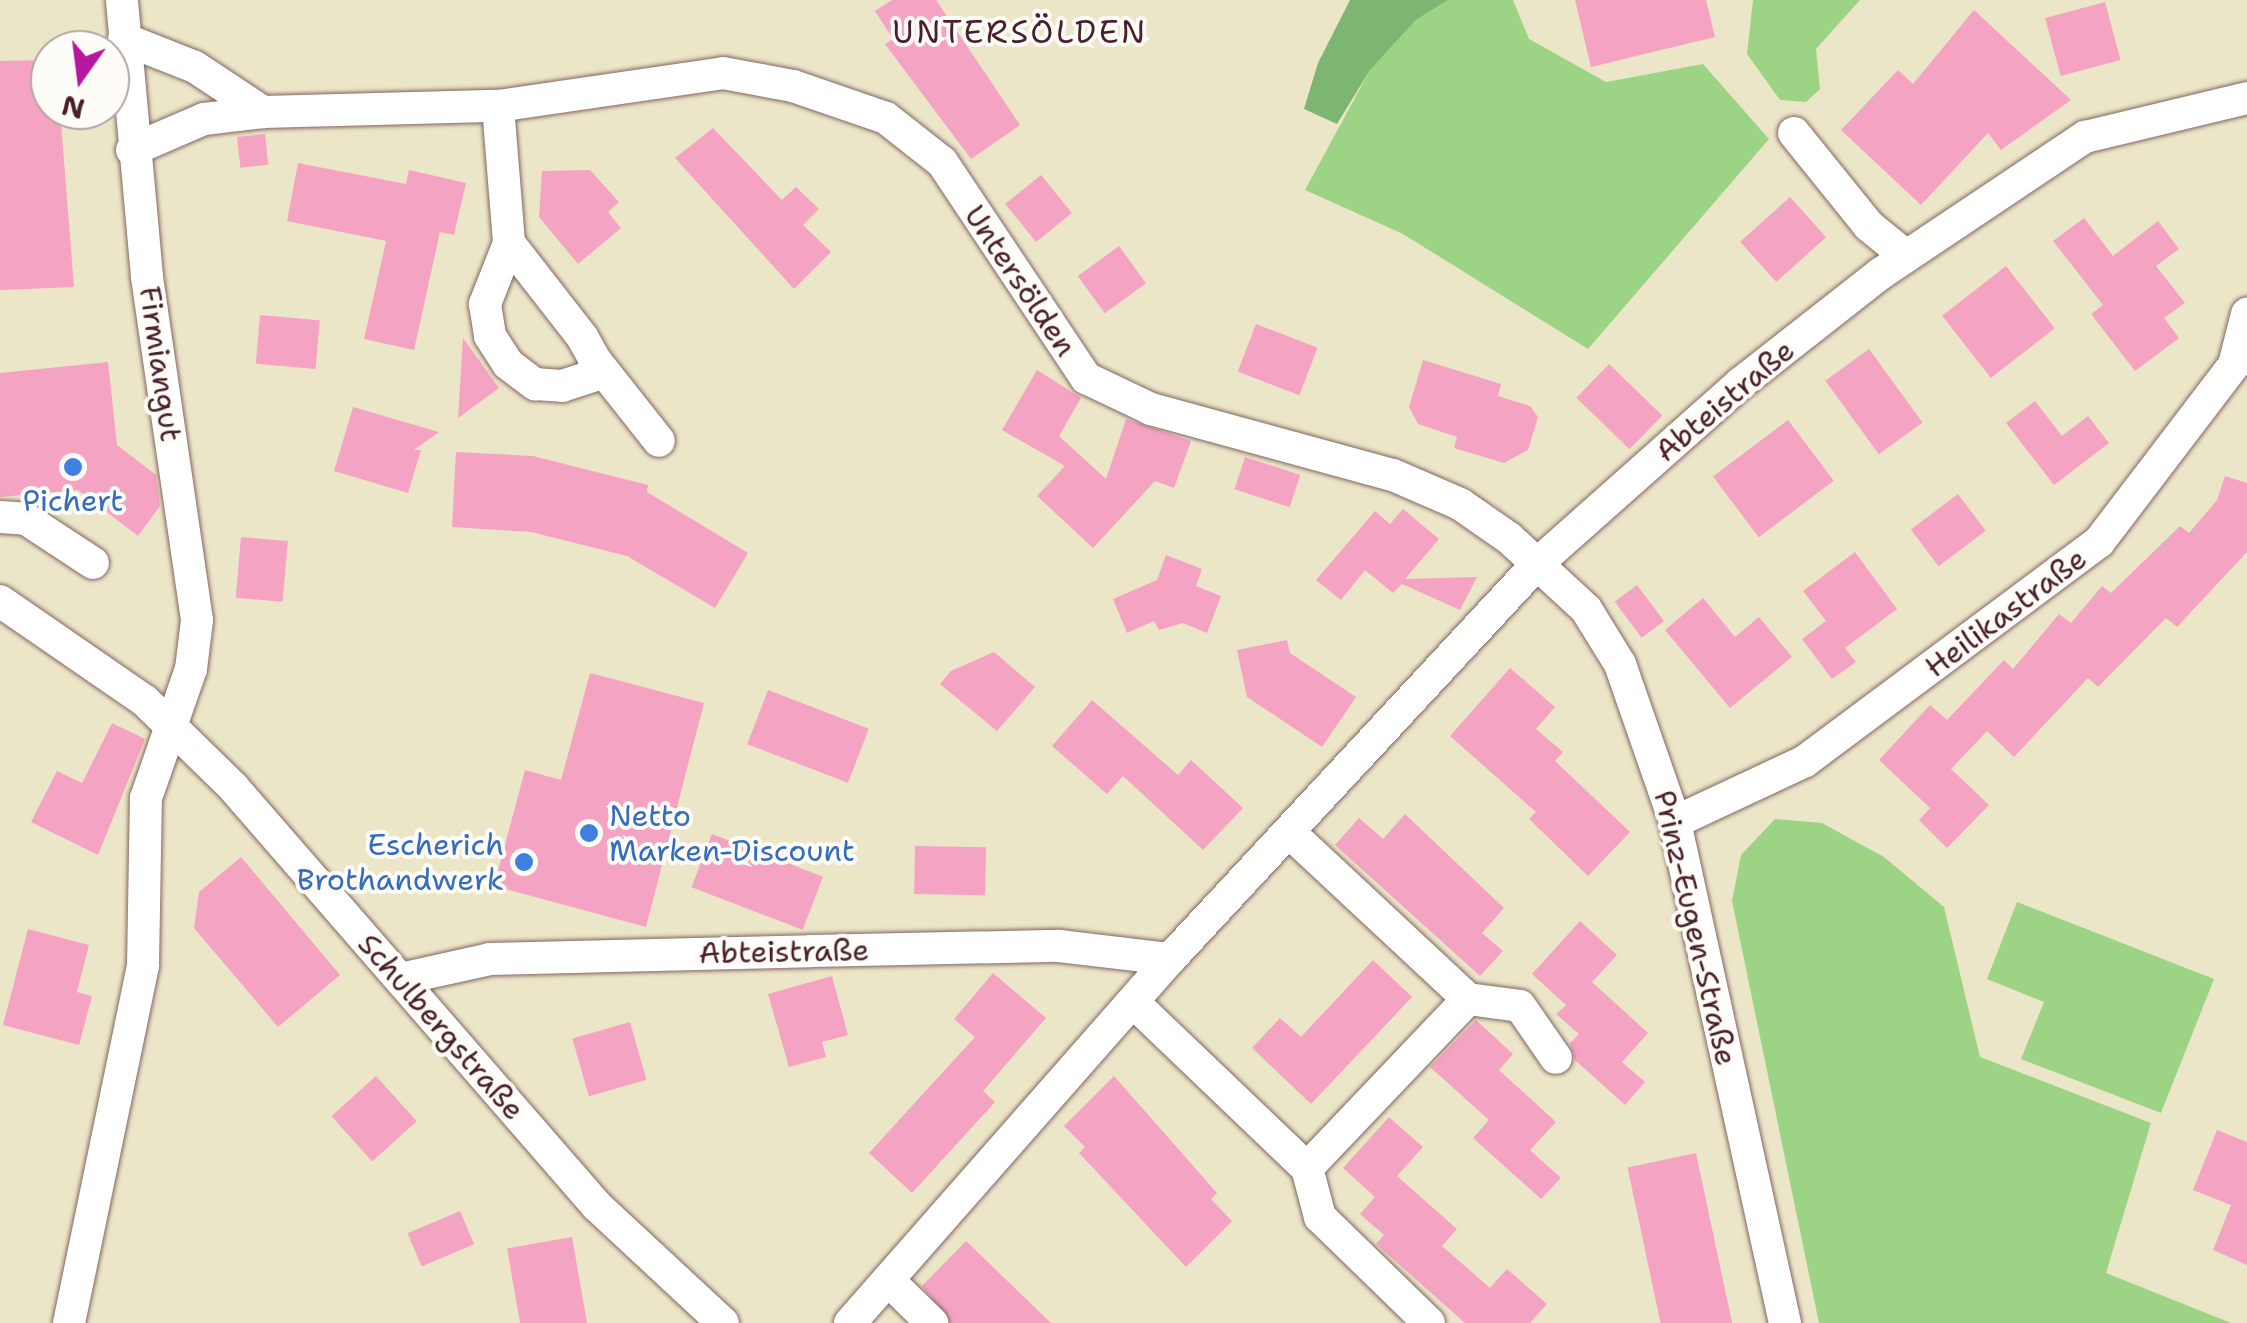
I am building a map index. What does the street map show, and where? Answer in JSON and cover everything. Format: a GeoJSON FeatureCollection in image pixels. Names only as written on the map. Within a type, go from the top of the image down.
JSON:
{"type":"FeatureCollection","features":[{"type":"Feature","properties":{"kind":"street","name":"Firmiangut"},"geometry":{"type":"LineString","coordinates":[[122,0],[124,30]]}},
{"type":"Feature","properties":{"kind":"street"},"geometry":{"type":"LineString","coordinates":[[130,41],[195,66],[263,112]]}},
{"type":"Feature","properties":{"kind":"street","name":"Untersölden"},"geometry":{"type":"LineString","coordinates":[[132,150],[204,119],[263,112],[498,106],[722,72],[793,86],[886,118],[942,162],[1086,378],[1151,409],[1393,476],[1460,504],[1537,564]]}},
{"type":"Feature","properties":{"kind":"street","name":"Abteistraße"},"geometry":{"type":"LineString","coordinates":[[850,1323],[1170,959],[1537,564],[1741,383],[1906,256],[2085,137],[2247,98]]}},
{"type":"Feature","properties":{"kind":"street"},"geometry":{"type":"LineString","coordinates":[[498,106],[508,244],[485,304],[490,336],[508,364],[535,384],[562,386],[592,376],[595,360]]}},
{"type":"Feature","properties":{"kind":"street","name":"Firmiangut"},"geometry":{"type":"LineString","coordinates":[[130,122],[198,620],[191,669],[168,722]]}},
{"type":"Feature","properties":{"kind":"street"},"geometry":{"type":"LineString","coordinates":[[1794,133],[1869,226],[1906,256]]}},
{"type":"Feature","properties":{"kind":"street"},"geometry":{"type":"LineString","coordinates":[[508,244],[659,441]]}},
{"type":"Feature","properties":{"kind":"street","name":"Heilikastraße"},"geometry":{"type":"LineString","coordinates":[[1676,822],[1805,761],[2100,542],[2234,365],[2247,314]]}},
{"type":"Feature","properties":{"kind":"street"},"geometry":{"type":"LineString","coordinates":[[0,518],[26,519],[93,564]]}},
{"type":"Feature","properties":{"kind":"street","name":"Prinz-Eugen-Straße"},"geometry":{"type":"LineString","coordinates":[[1537,564],[1586,610],[1620,664],[1676,822],[1785,1323]]}},
{"type":"Feature","properties":{"kind":"street","name":"Schulbergstraße"},"geometry":{"type":"LineString","coordinates":[[0,601],[83,654],[168,722],[233,787],[597,1206],[723,1323]]}},
{"type":"Feature","properties":{"kind":"street"},"geometry":{"type":"LineString","coordinates":[[69,1323],[143,966],[146,798],[168,722]]}},
{"type":"Feature","properties":{"kind":"street"},"geometry":{"type":"LineString","coordinates":[[1289,832],[1468,1000],[1520,1006],[1556,1058]]}},
{"type":"Feature","properties":{"kind":"street","name":"Abteistraße"},"geometry":{"type":"LineString","coordinates":[[400,979],[490,959],[810,950],[1060,946],[1170,959]]}},
{"type":"Feature","properties":{"kind":"street"},"geometry":{"type":"LineString","coordinates":[[1307,1168],[1468,1000]]}},
{"type":"Feature","properties":{"kind":"street"},"geometry":{"type":"LineString","coordinates":[[1133,1002],[1307,1168],[1320,1217],[1429,1323]]}},
{"type":"Feature","properties":{"kind":"street"},"geometry":{"type":"LineString","coordinates":[[888,1280],[932,1323]]}},
{"type":"Feature","properties":{"kind":"green space"},"geometry":{"type":"Polygon","coordinates":[[[1350,0],[1448,0],[1416,20],[1370,70],[1337,124],[1304,109],[1318,63],[1350,0]]]}},
{"type":"Feature","properties":{"kind":"green space"},"geometry":{"type":"Polygon","coordinates":[[[1448,0],[1513,0],[1529,39],[1606,82],[1703,64],[1769,139],[1588,349],[1403,234],[1305,190],[1370,70],[1416,20],[1448,0]]]}},
{"type":"Feature","properties":{"kind":"green space"},"geometry":{"type":"Polygon","coordinates":[[[1753,0],[1860,0],[1816,49],[1820,89],[1806,102],[1780,100],[1747,54],[1753,0]]]}},
{"type":"Feature","properties":{"kind":"green space"},"geometry":{"type":"Polygon","coordinates":[[[1775,819],[1822,823],[1884,857],[1944,907],[1980,1057],[2151,1123],[2106,1273],[2231,1323],[1819,1323],[1732,901],[1741,855],[1775,819]]]}},
{"type":"Feature","properties":{"kind":"green space"},"geometry":{"type":"Polygon","coordinates":[[[2017,902],[2214,979],[2161,1113],[2021,1059],[2044,1002],[1987,979],[2017,902]]]}},
{"type":"Feature","properties":{"kind":"building"},"geometry":{"type":"Polygon","coordinates":[[[892,0],[936,0],[1020,125],[971,159],[885,44],[893,39],[875,11],[892,0]]]}},
{"type":"Feature","properties":{"kind":"building"},"geometry":{"type":"Polygon","coordinates":[[[1575,0],[1706,0],[1715,37],[1591,67],[1575,0]]]}},
{"type":"Feature","properties":{"kind":"building"},"geometry":{"type":"Polygon","coordinates":[[[2105,2],[2121,60],[2061,76],[2045,18],[2105,2]]]}},
{"type":"Feature","properties":{"kind":"building"},"geometry":{"type":"Polygon","coordinates":[[[1974,10],[2071,100],[2001,150],[1988,133],[1921,205],[1841,130],[1898,70],[1913,84],[1974,10]]]}},
{"type":"Feature","properties":{"kind":"building"},"geometry":{"type":"Polygon","coordinates":[[[30,60],[30,130],[62,130],[74,287],[0,290],[0,61],[30,60]]]}},
{"type":"Feature","properties":{"kind":"building"},"geometry":{"type":"Polygon","coordinates":[[[713,128],[782,200],[796,187],[819,209],[803,225],[831,252],[794,289],[675,158],[713,128]]]}},
{"type":"Feature","properties":{"kind":"building"},"geometry":{"type":"Polygon","coordinates":[[[265,134],[268,165],[240,168],[237,137],[265,134]]]}},
{"type":"Feature","properties":{"kind":"building"},"geometry":{"type":"Polygon","coordinates":[[[298,163],[406,184],[409,170],[466,183],[454,235],[440,232],[414,350],[364,339],[386,241],[287,221],[298,163]]]}},
{"type":"Feature","properties":{"kind":"building"},"geometry":{"type":"Polygon","coordinates":[[[590,170],[619,202],[608,212],[621,228],[578,264],[539,217],[542,171],[590,170]]]}},
{"type":"Feature","properties":{"kind":"building"},"geometry":{"type":"Polygon","coordinates":[[[1041,175],[1072,213],[1036,242],[1005,204],[1041,175]]]}},
{"type":"Feature","properties":{"kind":"building"},"geometry":{"type":"Polygon","coordinates":[[[1790,197],[1826,237],[1776,282],[1740,242],[1790,197]]]}},
{"type":"Feature","properties":{"kind":"building"},"geometry":{"type":"Polygon","coordinates":[[[2084,218],[2113,256],[2158,221],[2179,249],[2156,266],[2185,303],[2164,318],[2179,338],[2135,371],[2091,314],[2103,305],[2053,241],[2084,218]]]}},
{"type":"Feature","properties":{"kind":"building"},"geometry":{"type":"Polygon","coordinates":[[[1119,246],[1146,283],[1105,313],[1078,276],[1119,246]]]}},
{"type":"Feature","properties":{"kind":"building"},"geometry":{"type":"Polygon","coordinates":[[[2006,266],[2055,328],[1991,378],[1942,316],[2006,266]]]}},
{"type":"Feature","properties":{"kind":"building"},"geometry":{"type":"Polygon","coordinates":[[[260,315],[320,320],[316,369],[256,364],[260,315]]]}},
{"type":"Feature","properties":{"kind":"building"},"geometry":{"type":"Polygon","coordinates":[[[1256,324],[1318,348],[1299,395],[1238,372],[1256,324]]]}},
{"type":"Feature","properties":{"kind":"building"},"geometry":{"type":"Polygon","coordinates":[[[463,338],[499,388],[458,418],[463,338]]]}},
{"type":"Feature","properties":{"kind":"building"},"geometry":{"type":"Polygon","coordinates":[[[1869,349],[1922,423],[1879,454],[1825,381],[1869,349]]]}},
{"type":"Feature","properties":{"kind":"building"},"geometry":{"type":"Polygon","coordinates":[[[1423,360],[1501,384],[1498,396],[1530,406],[1538,417],[1528,450],[1504,463],[1454,448],[1457,437],[1418,424],[1409,407],[1423,360]]]}},
{"type":"Feature","properties":{"kind":"building","name":"Pichert"},"geometry":{"type":"Polygon","coordinates":[[[108,362],[117,445],[156,475],[160,506],[138,536],[78,490],[0,497],[0,373],[108,362]]]}},
{"type":"Feature","properties":{"kind":"building"},"geometry":{"type":"Polygon","coordinates":[[[1609,364],[1662,415],[1630,449],[1576,398],[1609,364]]]}},
{"type":"Feature","properties":{"kind":"building"},"geometry":{"type":"Polygon","coordinates":[[[1037,370],[1081,398],[1059,436],[1106,479],[1126,419],[1191,441],[1174,488],[1155,481],[1093,548],[1037,496],[1065,466],[1002,430],[1037,370]]]}},
{"type":"Feature","properties":{"kind":"building"},"geometry":{"type":"Polygon","coordinates":[[[2035,401],[2062,436],[2088,416],[2109,443],[2054,485],[2006,423],[2035,401]]]}},
{"type":"Feature","properties":{"kind":"building"},"geometry":{"type":"Polygon","coordinates":[[[353,407],[439,432],[414,450],[421,450],[408,493],[334,471],[353,407]]]}},
{"type":"Feature","properties":{"kind":"building"},"geometry":{"type":"Polygon","coordinates":[[[1788,420],[1834,481],[1759,537],[1713,477],[1788,420]]]}},
{"type":"Feature","properties":{"kind":"building"},"geometry":{"type":"Polygon","coordinates":[[[456,452],[533,456],[648,485],[647,492],[748,553],[715,608],[627,556],[531,532],[452,527],[456,452]]]}},
{"type":"Feature","properties":{"kind":"building"},"geometry":{"type":"Polygon","coordinates":[[[1245,457],[1300,475],[1290,507],[1234,489],[1245,457]]]}},
{"type":"Feature","properties":{"kind":"building"},"geometry":{"type":"Polygon","coordinates":[[[2225,476],[2247,483],[2247,552],[2177,627],[2166,618],[2098,687],[2088,678],[2014,757],[1987,731],[1951,769],[1989,805],[1947,848],[1919,820],[1930,808],[1879,760],[1930,705],[1947,720],[2004,660],[2013,669],[2059,614],[2071,623],[2102,586],[2111,593],[2180,526],[2189,533],[2217,500],[2225,476]]]}},
{"type":"Feature","properties":{"kind":"building"},"geometry":{"type":"Polygon","coordinates":[[[1958,494],[1986,531],[1939,566],[1911,530],[1958,494]]]}},
{"type":"Feature","properties":{"kind":"building"},"geometry":{"type":"Polygon","coordinates":[[[1403,509],[1439,539],[1405,579],[1477,577],[1460,610],[1402,584],[1393,593],[1365,570],[1341,600],[1316,580],[1375,511],[1390,524],[1403,509]]]}},
{"type":"Feature","properties":{"kind":"building"},"geometry":{"type":"Polygon","coordinates":[[[241,537],[288,541],[283,602],[236,598],[241,537]]]}},
{"type":"Feature","properties":{"kind":"building"},"geometry":{"type":"Polygon","coordinates":[[[1855,552],[1897,609],[1845,648],[1856,662],[1832,679],[1802,639],[1826,621],[1803,591],[1855,552]]]}},
{"type":"Feature","properties":{"kind":"building"},"geometry":{"type":"Polygon","coordinates":[[[1166,555],[1202,569],[1196,586],[1221,596],[1207,633],[1183,623],[1159,630],[1154,621],[1127,633],[1113,599],[1157,580],[1166,555]]]}},
{"type":"Feature","properties":{"kind":"building"},"geometry":{"type":"Polygon","coordinates":[[[1637,585],[1664,621],[1642,638],[1615,602],[1637,585]]]}},
{"type":"Feature","properties":{"kind":"building"},"geometry":{"type":"Polygon","coordinates":[[[1703,598],[1735,637],[1759,617],[1792,657],[1730,708],[1665,630],[1703,598]]]}},
{"type":"Feature","properties":{"kind":"building"},"geometry":{"type":"Polygon","coordinates":[[[1287,640],[1290,653],[1356,697],[1322,747],[1247,697],[1237,650],[1287,640]]]}},
{"type":"Feature","properties":{"kind":"building"},"geometry":{"type":"Polygon","coordinates":[[[994,652],[1035,687],[997,731],[940,684],[951,671],[994,652]]]}},
{"type":"Feature","properties":{"kind":"building"},"geometry":{"type":"Polygon","coordinates":[[[1510,668],[1555,707],[1536,729],[1563,752],[1555,761],[1630,832],[1588,876],[1529,819],[1536,812],[1450,736],[1510,668]]]}},
{"type":"Feature","properties":{"kind":"building","name":"Netto Marken-Discount"},"geometry":{"type":"Polygon","coordinates":[[[590,673],[704,703],[646,927],[494,886],[525,770],[561,780],[590,673]]]}},
{"type":"Feature","properties":{"kind":"building"},"geometry":{"type":"Polygon","coordinates":[[[768,690],[869,729],[848,783],[747,744],[768,690]]]}},
{"type":"Feature","properties":{"kind":"building"},"geometry":{"type":"Polygon","coordinates":[[[1092,700],[1178,775],[1191,760],[1243,808],[1203,850],[1123,776],[1107,794],[1052,746],[1092,700]]]}},
{"type":"Feature","properties":{"kind":"building"},"geometry":{"type":"Polygon","coordinates":[[[112,723],[145,739],[98,855],[31,822],[57,771],[82,783],[112,723]]]}},
{"type":"Feature","properties":{"kind":"building"},"geometry":{"type":"Polygon","coordinates":[[[1405,814],[1504,908],[1482,933],[1503,951],[1480,976],[1335,845],[1359,818],[1383,839],[1405,814]]]}},
{"type":"Feature","properties":{"kind":"building"},"geometry":{"type":"Polygon","coordinates":[[[712,834],[823,877],[803,930],[692,887],[712,834]]]}},
{"type":"Feature","properties":{"kind":"building"},"geometry":{"type":"Polygon","coordinates":[[[915,846],[986,847],[985,895],[914,894],[915,846]]]}},
{"type":"Feature","properties":{"kind":"building"},"geometry":{"type":"Polygon","coordinates":[[[241,857],[340,975],[278,1027],[194,928],[199,892],[241,857]]]}},
{"type":"Feature","properties":{"kind":"building"},"geometry":{"type":"Polygon","coordinates":[[[1580,921],[1617,955],[1592,982],[1648,1033],[1622,1062],[1645,1082],[1625,1105],[1575,1060],[1570,1043],[1579,1034],[1556,1014],[1566,1005],[1532,974],[1580,921]]]}},
{"type":"Feature","properties":{"kind":"building"},"geometry":{"type":"Polygon","coordinates":[[[28,929],[89,945],[77,992],[92,996],[79,1045],[3,1025],[28,929]]]}},
{"type":"Feature","properties":{"kind":"building"},"geometry":{"type":"Polygon","coordinates":[[[1373,960],[1412,997],[1311,1104],[1252,1048],[1280,1018],[1301,1037],[1373,960]]]}},
{"type":"Feature","properties":{"kind":"building"},"geometry":{"type":"Polygon","coordinates":[[[993,973],[1046,1018],[983,1091],[995,1102],[912,1193],[869,1153],[975,1037],[954,1019],[993,973]]]}},
{"type":"Feature","properties":{"kind":"building"},"geometry":{"type":"Polygon","coordinates":[[[832,976],[848,1035],[822,1042],[826,1057],[789,1067],[768,994],[832,976]]]}},
{"type":"Feature","properties":{"kind":"building"},"geometry":{"type":"Polygon","coordinates":[[[1476,1020],[1513,1054],[1499,1070],[1556,1122],[1530,1150],[1561,1178],[1541,1199],[1473,1138],[1489,1120],[1430,1067],[1476,1020]]]}},
{"type":"Feature","properties":{"kind":"building"},"geometry":{"type":"Polygon","coordinates":[[[630,1022],[647,1080],[589,1096],[572,1039],[630,1022]]]}},
{"type":"Feature","properties":{"kind":"building"},"geometry":{"type":"Polygon","coordinates":[[[376,1076],[417,1121],[372,1161],[331,1116],[376,1076]]]}},
{"type":"Feature","properties":{"kind":"building"},"geometry":{"type":"Polygon","coordinates":[[[1114,1076],[1217,1193],[1211,1199],[1232,1221],[1186,1267],[1079,1153],[1085,1147],[1064,1126],[1114,1076]]]}},
{"type":"Feature","properties":{"kind":"building"},"geometry":{"type":"Polygon","coordinates":[[[1389,1117],[1423,1147],[1397,1176],[1457,1229],[1442,1246],[1490,1288],[1507,1269],[1547,1304],[1530,1323],[1465,1323],[1376,1244],[1384,1235],[1360,1214],[1375,1197],[1343,1168],[1389,1117]]]}},
{"type":"Feature","properties":{"kind":"building"},"geometry":{"type":"Polygon","coordinates":[[[2217,1130],[2247,1142],[2247,1265],[2213,1250],[2231,1205],[2193,1190],[2217,1130]]]}},
{"type":"Feature","properties":{"kind":"building"},"geometry":{"type":"Polygon","coordinates":[[[1696,1153],[1732,1323],[1661,1323],[1628,1168],[1696,1153]]]}},
{"type":"Feature","properties":{"kind":"building"},"geometry":{"type":"Polygon","coordinates":[[[460,1211],[474,1244],[422,1266],[408,1233],[460,1211]]]}},
{"type":"Feature","properties":{"kind":"building"},"geometry":{"type":"Polygon","coordinates":[[[572,1237],[587,1323],[520,1323],[507,1248],[572,1237]]]}},
{"type":"Feature","properties":{"kind":"building"},"geometry":{"type":"Polygon","coordinates":[[[966,1241],[1051,1323],[951,1323],[922,1286],[966,1241]]]}},
{"type":"Feature","properties":{"kind":"place","name":"Pichert"},"geometry":{"type":"Point","coordinates":[73,467]}},
{"type":"Feature","properties":{"kind":"place","name":"Netto Marken-Discount"},"geometry":{"type":"Point","coordinates":[589,833]}},
{"type":"Feature","properties":{"kind":"place","name":"Escherich Brothandwerk"},"geometry":{"type":"Point","coordinates":[524,862]}},
{"type":"Feature","properties":{"kind":"district","name":"UNTERSÖLDEN"},"geometry":{"type":"Point","coordinates":[1020,32]}}]}
